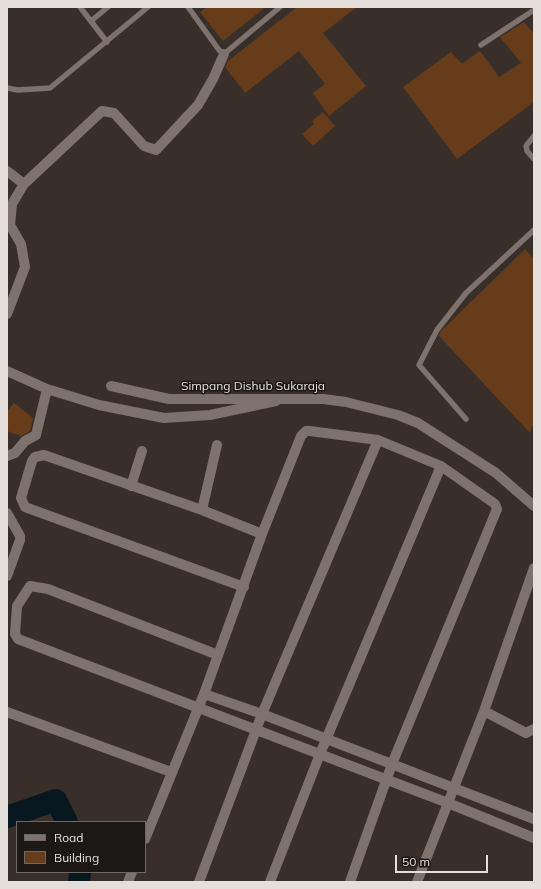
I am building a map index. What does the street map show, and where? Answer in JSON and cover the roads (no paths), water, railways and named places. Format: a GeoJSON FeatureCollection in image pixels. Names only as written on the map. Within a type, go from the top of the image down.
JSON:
{"type":"FeatureCollection","features":[{"type":"Feature","properties":{"kind":"street"},"geometry":{"type":"LineString","coordinates":[[7,314],[25,267],[21,244],[10,225],[12,204],[24,184],[102,111],[114,113],[144,146],[156,150],[198,105],[208,90],[224,54]]}},
{"type":"Feature","properties":{"kind":"street"},"geometry":{"type":"LineString","coordinates":[[7,171],[24,184]]}},
{"type":"Feature","properties":{"kind":"street"},"geometry":{"type":"LineString","coordinates":[[7,371],[48,389],[99,405],[164,418],[210,415],[267,404],[286,398]]}},
{"type":"Feature","properties":{"kind":"street","name":"Simpang Dishub Sukaraja"},"geometry":{"type":"LineString","coordinates":[[111,386],[169,399],[322,399],[346,402],[398,415],[418,423],[496,473],[534,506]]}},
{"type":"Feature","properties":{"kind":"street"},"geometry":{"type":"LineString","coordinates":[[7,456],[14,453],[25,441],[36,435],[48,389]]}},
{"type":"Feature","properties":{"kind":"street"},"geometry":{"type":"LineString","coordinates":[[146,836],[197,708],[204,694],[262,534],[303,433],[310,431],[378,440],[441,466],[495,504],[496,512],[392,764],[350,882]]}},
{"type":"Feature","properties":{"kind":"street"},"geometry":{"type":"LineString","coordinates":[[199,882],[262,714],[378,440]]}},
{"type":"Feature","properties":{"kind":"street"},"geometry":{"type":"LineString","coordinates":[[202,510],[217,445]]}},
{"type":"Feature","properties":{"kind":"street"},"geometry":{"type":"LineString","coordinates":[[131,486],[142,450]]}},
{"type":"Feature","properties":{"kind":"street"},"geometry":{"type":"LineString","coordinates":[[244,587],[25,506],[21,498],[32,461],[35,457],[40,455],[202,510],[262,534]]}},
{"type":"Feature","properties":{"kind":"street"},"geometry":{"type":"LineString","coordinates":[[270,882],[326,739],[441,466]]}},
{"type":"Feature","properties":{"kind":"street"},"geometry":{"type":"LineString","coordinates":[[7,513],[20,536],[20,540],[7,576]]}},
{"type":"Feature","properties":{"kind":"street"},"geometry":{"type":"LineString","coordinates":[[417,882],[484,711],[534,568]]}},
{"type":"Feature","properties":{"kind":"street"},"geometry":{"type":"LineString","coordinates":[[218,655],[33,585],[28,587],[17,606],[15,634],[18,639],[448,803],[534,838]]}},
{"type":"Feature","properties":{"kind":"street"},"geometry":{"type":"LineString","coordinates":[[204,694],[262,714],[453,789],[534,818]]}},
{"type":"Feature","properties":{"kind":"street"},"geometry":{"type":"LineString","coordinates":[[484,711],[526,733],[534,729]]}},
{"type":"Feature","properties":{"kind":"street"},"geometry":{"type":"LineString","coordinates":[[7,712],[171,772]]}},
{"type":"Feature","properties":{"kind":"lane"},"geometry":{"type":"LineString","coordinates":[[80,7],[107,42]]}},
{"type":"Feature","properties":{"kind":"lane"},"geometry":{"type":"LineString","coordinates":[[91,21],[108,7]]}},
{"type":"Feature","properties":{"kind":"lane"},"geometry":{"type":"LineString","coordinates":[[7,88],[18,90],[50,88],[148,7]]}},
{"type":"Feature","properties":{"kind":"lane"},"geometry":{"type":"LineString","coordinates":[[188,7],[219,50],[224,54],[280,7]]}},
{"type":"Feature","properties":{"kind":"lane"},"geometry":{"type":"LineString","coordinates":[[481,45],[534,10]]}},
{"type":"Feature","properties":{"kind":"lane"},"geometry":{"type":"LineString","coordinates":[[534,136],[526,146],[527,151],[534,160]]}},
{"type":"Feature","properties":{"kind":"lane"},"geometry":{"type":"LineString","coordinates":[[466,419],[419,365],[437,330],[466,293],[534,230]]}},
{"type":"Feature","properties":{"kind":"waterway"},"geometry":{"type":"LineString","coordinates":[[7,817],[56,800],[66,821]]}},
{"type":"Feature","properties":{"kind":"waterway"},"geometry":{"type":"LineString","coordinates":[[79,882],[80,873]]}}]}
